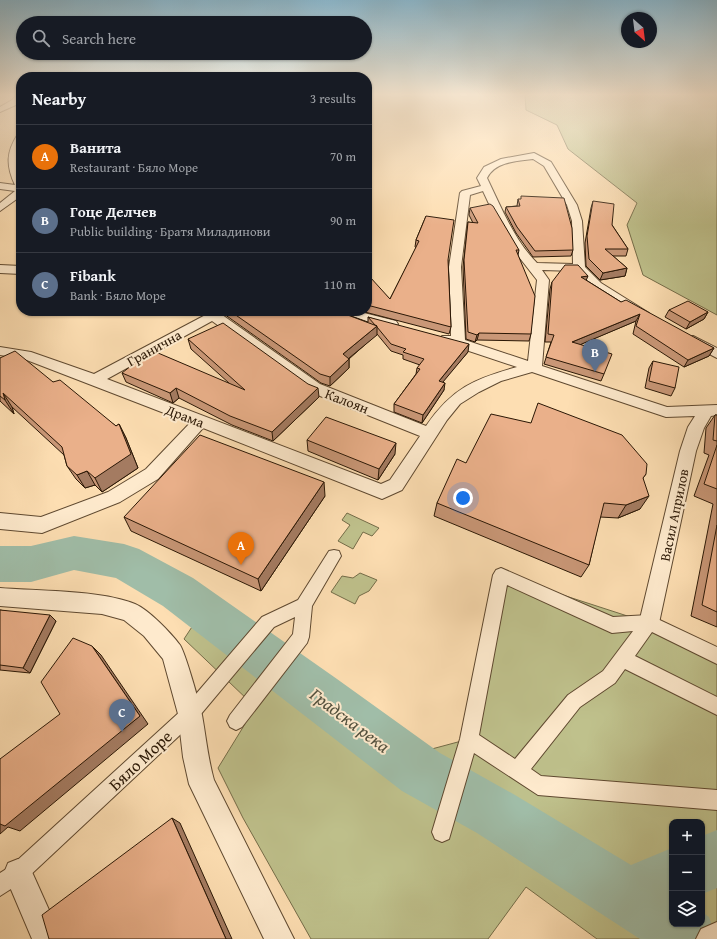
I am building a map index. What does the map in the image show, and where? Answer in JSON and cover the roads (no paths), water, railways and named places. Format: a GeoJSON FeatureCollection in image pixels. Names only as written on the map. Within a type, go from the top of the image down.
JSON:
{"type":"FeatureCollection","features":[{"type":"Feature","properties":{"kind":"street"},"geometry":{"type":"LineString","coordinates":[[16,144],[11,158],[16,177]]}},
{"type":"Feature","properties":{"kind":"street"},"geometry":{"type":"LineString","coordinates":[[535,367],[543,280],[534,266],[525,257],[501,219],[485,188],[482,178],[487,169],[504,161],[534,156],[548,164],[572,205],[577,221],[579,268]]}},
{"type":"Feature","properties":{"kind":"street"},"geometry":{"type":"LineString","coordinates":[[0,186],[16,188]]}},
{"type":"Feature","properties":{"kind":"street"},"geometry":{"type":"LineString","coordinates":[[458,342],[455,267],[465,193],[485,188]]}},
{"type":"Feature","properties":{"kind":"street"},"geometry":{"type":"LineString","coordinates":[[0,208],[16,196]]}},
{"type":"Feature","properties":{"kind":"street"},"geometry":{"type":"LineString","coordinates":[[534,266],[579,268],[598,286],[657,320]]}},
{"type":"Feature","properties":{"kind":"street"},"geometry":{"type":"LineString","coordinates":[[0,269],[16,268]]}},
{"type":"Feature","properties":{"kind":"street","name":"Гранична"},"geometry":{"type":"LineString","coordinates":[[95,380],[209,316]]}},
{"type":"Feature","properties":{"kind":"street","name":"Калоян"},"geometry":{"type":"LineString","coordinates":[[221,316],[315,388],[429,433]]}},
{"type":"Feature","properties":{"kind":"street"},"geometry":{"type":"LineString","coordinates":[[360,316],[407,328]]}},
{"type":"Feature","properties":{"kind":"street"},"geometry":{"type":"LineString","coordinates":[[684,335],[717,354]]}},
{"type":"Feature","properties":{"kind":"street"},"geometry":{"type":"LineString","coordinates":[[436,336],[535,367],[666,412],[712,410]]}},
{"type":"Feature","properties":{"kind":"street","name":"Драма"},"geometry":{"type":"LineString","coordinates":[[0,351],[26,355],[95,380],[356,482],[367,488],[382,492],[396,485],[429,433],[455,400],[474,388],[496,378],[535,367]]}},
{"type":"Feature","properties":{"kind":"street","name":"Васил Априлов"},"geometry":{"type":"LineString","coordinates":[[650,623],[688,451],[696,427],[712,410]]}},
{"type":"Feature","properties":{"kind":"street"},"geometry":{"type":"LineString","coordinates":[[0,521],[42,525],[114,497],[152,474],[200,422]]}},
{"type":"Feature","properties":{"kind":"street"},"geometry":{"type":"LineString","coordinates":[[236,721],[300,637],[304,605],[334,556]]}},
{"type":"Feature","properties":{"kind":"street"},"geometry":{"type":"LineString","coordinates":[[442,832],[469,739],[502,575],[612,625],[650,623],[717,656]]}},
{"type":"Feature","properties":{"kind":"street"},"geometry":{"type":"LineString","coordinates":[[0,598],[102,605],[130,612],[151,629],[172,653],[190,714],[195,757],[202,784],[279,939]]}},
{"type":"Feature","properties":{"kind":"street","name":"Бяло Море"},"geometry":{"type":"LineString","coordinates":[[9,879],[190,714],[268,622],[304,605]]}},
{"type":"Feature","properties":{"kind":"street"},"geometry":{"type":"LineString","coordinates":[[517,771],[574,701],[609,677],[650,623]]}},
{"type":"Feature","properties":{"kind":"street"},"geometry":{"type":"LineString","coordinates":[[623,659],[717,706]]}},
{"type":"Feature","properties":{"kind":"street"},"geometry":{"type":"LineString","coordinates":[[469,739],[538,785],[717,800]]}},
{"type":"Feature","properties":{"kind":"street"},"geometry":{"type":"LineString","coordinates":[[9,879],[47,939]]}},
{"type":"Feature","properties":{"kind":"street"},"geometry":{"type":"LineString","coordinates":[[711,939],[717,937]]}},
{"type":"Feature","properties":{"kind":"waterway","name":"Градска река"},"geometry":{"type":"LineString","coordinates":[[0,564],[31,564],[74,553],[124,562],[178,592],[421,772],[496,814],[627,896]]}},
{"type":"Feature","properties":{"kind":"waterway"},"geometry":{"type":"LineString","coordinates":[[705,864],[717,859]]}},
{"type":"Feature","properties":{"kind":"waterway"},"geometry":{"type":"LineString","coordinates":[[627,896],[669,878]]}},
{"type":"Feature","properties":{"kind":"waterway","name":"Градска река"},"geometry":{"type":"LineString","coordinates":[[627,896],[657,914],[687,939]]}},
{"type":"Feature","properties":{"kind":"place","name":"Гоце Делчев"},"geometry":{"type":"Point","coordinates":[595,372]}},
{"type":"Feature","properties":{"kind":"place","name":"Ванита"},"geometry":{"type":"Point","coordinates":[241,565]}},
{"type":"Feature","properties":{"kind":"place","name":"Fibank"},"geometry":{"type":"Point","coordinates":[122,732]}}]}
